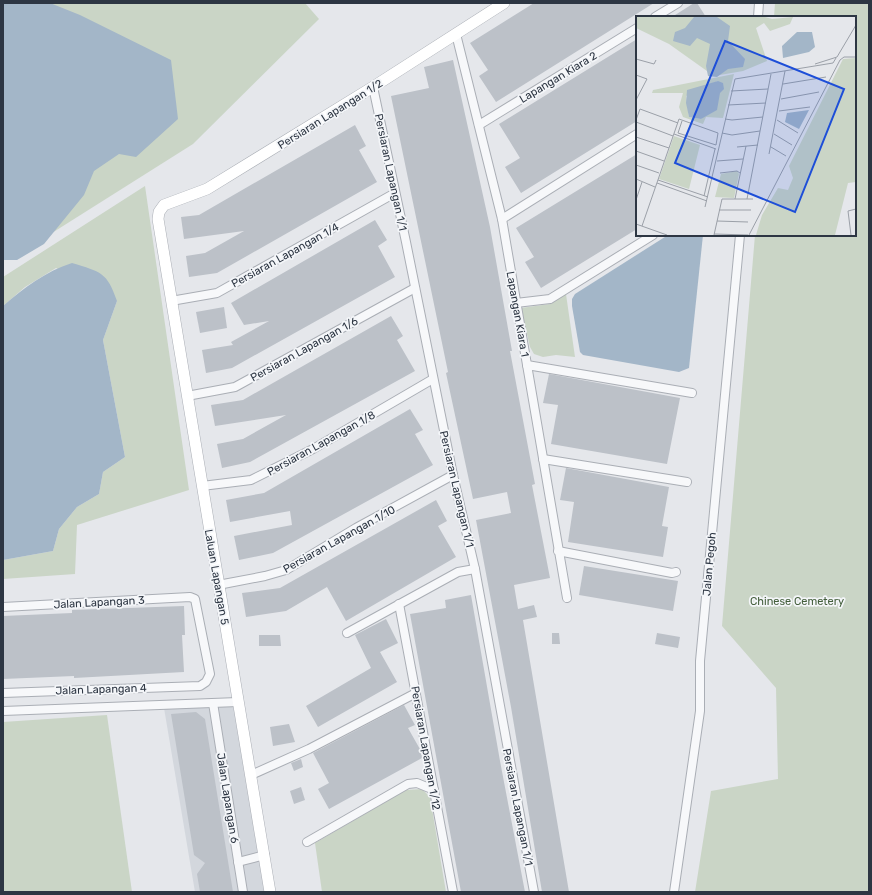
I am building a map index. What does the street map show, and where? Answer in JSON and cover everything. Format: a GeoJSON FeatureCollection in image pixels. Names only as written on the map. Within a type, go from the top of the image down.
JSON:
{"type":"FeatureCollection","features":[{"type":"Feature","properties":{"kind":"street","name":"Persiaran Lapangan 1/2"},"geometry":{"type":"LineString","coordinates":[[158,219],[159,212],[164,205],[207,189],[373,87],[504,3]]}},
{"type":"Feature","properties":{"kind":"street"},"geometry":{"type":"LineString","coordinates":[[658,16],[678,3]]}},
{"type":"Feature","properties":{"kind":"street"},"geometry":{"type":"LineString","coordinates":[[758,16],[759,3]]}},
{"type":"Feature","properties":{"kind":"street","name":"Lapangan Kiara 2"},"geometry":{"type":"LineString","coordinates":[[479,125],[636,29]]}},
{"type":"Feature","properties":{"kind":"street","name":"Lapangan Kiara 1"},"geometry":{"type":"LineString","coordinates":[[456,34],[502,218],[567,598]]}},
{"type":"Feature","properties":{"kind":"street","name":"Persiaran Lapangan 1/1"},"geometry":{"type":"LineString","coordinates":[[373,87],[453,475],[475,570],[534,892]]}},
{"type":"Feature","properties":{"kind":"street"},"geometry":{"type":"LineString","coordinates":[[502,218],[636,135]]}},
{"type":"Feature","properties":{"kind":"street","name":"Persiaran Lapangan 1/4"},"geometry":{"type":"LineString","coordinates":[[171,301],[217,293],[395,194]]}},
{"type":"Feature","properties":{"kind":"street","name":"Laluan Lapangan 5"},"geometry":{"type":"LineString","coordinates":[[158,219],[270,892]]}},
{"type":"Feature","properties":{"kind":"street"},"geometry":{"type":"LineString","coordinates":[[516,302],[550,299],[651,236]]}},
{"type":"Feature","properties":{"kind":"street","name":"Jalan Pegoh"},"geometry":{"type":"LineString","coordinates":[[674,892],[700,711],[700,661],[740,236]]}},
{"type":"Feature","properties":{"kind":"street","name":"Persiaran Lapangan 1/6"},"geometry":{"type":"LineString","coordinates":[[187,396],[235,386],[415,288]]}},
{"type":"Feature","properties":{"kind":"street"},"geometry":{"type":"LineString","coordinates":[[527,365],[692,393]]}},
{"type":"Feature","properties":{"kind":"street","name":"Persiaran Lapangan 1/8"},"geometry":{"type":"LineString","coordinates":[[202,486],[251,480],[313,449],[433,379]]}},
{"type":"Feature","properties":{"kind":"street"},"geometry":{"type":"LineString","coordinates":[[543,459],[687,482]]}},
{"type":"Feature","properties":{"kind":"street","name":"Persiaran Lapangan 1/10"},"geometry":{"type":"LineString","coordinates":[[218,585],[265,576],[286,570],[356,528],[453,475]]}},
{"type":"Feature","properties":{"kind":"street"},"geometry":{"type":"LineString","coordinates":[[558,551],[672,573],[676,572]]}},
{"type":"Feature","properties":{"kind":"street"},"geometry":{"type":"LineString","coordinates":[[347,632],[458,572],[475,570]]}},
{"type":"Feature","properties":{"kind":"street","name":"Jalan Lapangan 3"},"geometry":{"type":"LineString","coordinates":[[3,607],[190,597],[195,599],[210,674],[206,682],[200,686]]}},
{"type":"Feature","properties":{"kind":"street","name":"Persiaran Lapangan 1/12"},"geometry":{"type":"LineString","coordinates":[[399,604],[453,892]]}},
{"type":"Feature","properties":{"kind":"street","name":"Jalan Lapangan 4"},"geometry":{"type":"LineString","coordinates":[[3,693],[200,686]]}},
{"type":"Feature","properties":{"kind":"street"},"geometry":{"type":"LineString","coordinates":[[251,775],[309,749],[416,693]]}},
{"type":"Feature","properties":{"kind":"street"},"geometry":{"type":"LineString","coordinates":[[3,711],[238,702]]}},
{"type":"Feature","properties":{"kind":"street","name":"Jalan Lapangan 6"},"geometry":{"type":"LineString","coordinates":[[213,703],[243,892]]}},
{"type":"Feature","properties":{"kind":"street"},"geometry":{"type":"LineString","coordinates":[[308,842],[408,784],[417,783],[434,790]]}},
{"type":"Feature","properties":{"kind":"street"},"geometry":{"type":"LineString","coordinates":[[238,862],[265,855]]}},
{"type":"Feature","properties":{"kind":"shaded area"},"geometry":{"type":"Polygon","coordinates":[[[236,702],[272,892],[195,892],[164,708],[236,702]]]}},
{"type":"Feature","properties":{"kind":"green space"},"geometry":{"type":"Polygon","coordinates":[[[3,3],[305,3],[319,19],[193,144],[25,250],[3,3]]]}},
{"type":"Feature","properties":{"kind":"green space","name":"Chinese Cemetery"},"geometry":{"type":"Polygon","coordinates":[[[775,3],[869,3],[869,892],[695,892],[711,791],[778,779],[776,688],[722,626],[755,236],[856,236],[856,16],[774,16],[775,3]]]}},
{"type":"Feature","properties":{"kind":"green space"},"geometry":{"type":"Polygon","coordinates":[[[145,186],[189,490],[77,525],[75,574],[3,579],[3,560],[53,551],[59,529],[77,507],[99,494],[103,472],[125,457],[103,340],[117,301],[56,268],[25,287],[3,306],[3,277],[145,186]]]}},
{"type":"Feature","properties":{"kind":"green space"},"geometry":{"type":"Polygon","coordinates":[[[566,294],[575,357],[556,355],[543,357],[534,354],[530,347],[521,308],[550,304],[566,294]]]}},
{"type":"Feature","properties":{"kind":"green space"},"geometry":{"type":"Polygon","coordinates":[[[107,715],[132,892],[3,892],[3,722],[107,715]]]}},
{"type":"Feature","properties":{"kind":"green space"},"geometry":{"type":"Polygon","coordinates":[[[422,789],[430,797],[446,892],[322,892],[315,843],[406,790],[422,789]]]}},
{"type":"Feature","properties":{"kind":"water"},"geometry":{"type":"Polygon","coordinates":[[[3,3],[50,3],[80,15],[171,60],[178,119],[136,157],[119,154],[94,171],[84,195],[44,244],[17,260],[3,260],[3,3]]]}},
{"type":"Feature","properties":{"kind":"water"},"geometry":{"type":"Polygon","coordinates":[[[666,236],[703,236],[689,368],[679,372],[583,355],[580,352],[572,306],[572,299],[575,294],[666,236]]]}},
{"type":"Feature","properties":{"kind":"water"},"geometry":{"type":"Polygon","coordinates":[[[72,263],[102,274],[110,284],[117,301],[103,340],[125,457],[103,472],[99,494],[77,507],[59,529],[53,551],[3,560],[3,306],[44,275],[72,263]]]}},
{"type":"Feature","properties":{"kind":"building"},"geometry":{"type":"Polygon","coordinates":[[[534,3],[654,3],[496,102],[479,76],[488,70],[470,43],[534,3]]]}},
{"type":"Feature","properties":{"kind":"building"},"geometry":{"type":"Polygon","coordinates":[[[694,3],[697,3],[705,16],[674,16],[694,3]]]}},
{"type":"Feature","properties":{"kind":"building"},"geometry":{"type":"Polygon","coordinates":[[[636,40],[636,122],[521,193],[505,167],[520,158],[499,124],[636,40]]]}},
{"type":"Feature","properties":{"kind":"building"},"geometry":{"type":"Polygon","coordinates":[[[453,60],[490,227],[512,351],[510,351],[535,484],[532,485],[550,578],[514,585],[518,609],[534,605],[537,617],[523,620],[569,892],[542,892],[511,707],[476,520],[511,513],[507,492],[473,499],[446,373],[448,372],[391,96],[429,88],[424,67],[453,60]]]}},
{"type":"Feature","properties":{"kind":"building"},"geometry":{"type":"Polygon","coordinates":[[[355,125],[366,146],[359,150],[377,182],[217,273],[189,277],[186,256],[205,253],[244,231],[184,239],[181,217],[199,215],[355,125]]]}},
{"type":"Feature","properties":{"kind":"building"},"geometry":{"type":"Polygon","coordinates":[[[636,155],[636,230],[541,288],[525,262],[534,257],[516,228],[636,155]]]}},
{"type":"Feature","properties":{"kind":"building"},"geometry":{"type":"Polygon","coordinates":[[[375,220],[387,240],[378,246],[395,277],[232,368],[206,373],[202,350],[233,345],[231,342],[269,321],[244,325],[231,303],[375,220]]]}},
{"type":"Feature","properties":{"kind":"building"},"geometry":{"type":"Polygon","coordinates":[[[224,307],[227,328],[200,333],[196,312],[224,307]]]}},
{"type":"Feature","properties":{"kind":"building"},"geometry":{"type":"Polygon","coordinates":[[[391,316],[403,336],[397,340],[415,371],[250,462],[222,468],[217,444],[243,439],[286,415],[215,426],[211,405],[243,400],[391,316]]]}},
{"type":"Feature","properties":{"kind":"building"},"geometry":{"type":"Polygon","coordinates":[[[549,374],[680,398],[667,464],[551,444],[558,405],[543,403],[549,374]]]}},
{"type":"Feature","properties":{"kind":"building"},"geometry":{"type":"Polygon","coordinates":[[[410,409],[423,430],[415,434],[433,465],[273,553],[239,560],[234,536],[292,525],[290,511],[230,522],[226,500],[264,493],[410,409]]]}},
{"type":"Feature","properties":{"kind":"building"},"geometry":{"type":"Polygon","coordinates":[[[566,468],[669,487],[662,526],[668,527],[663,557],[568,542],[574,502],[560,500],[566,468]]]}},
{"type":"Feature","properties":{"kind":"building"},"geometry":{"type":"Polygon","coordinates":[[[436,500],[447,521],[438,526],[456,557],[346,621],[327,587],[286,611],[246,617],[242,593],[280,588],[436,500]]]}},
{"type":"Feature","properties":{"kind":"building"},"geometry":{"type":"Polygon","coordinates":[[[584,566],[678,581],[673,611],[579,595],[584,566]]]}},
{"type":"Feature","properties":{"kind":"building"},"geometry":{"type":"Polygon","coordinates":[[[471,595],[525,892],[461,892],[410,614],[446,608],[445,600],[471,595]]]}},
{"type":"Feature","properties":{"kind":"building"},"geometry":{"type":"Polygon","coordinates":[[[184,606],[185,635],[182,635],[184,672],[74,678],[74,676],[3,679],[3,616],[72,613],[72,610],[184,606]]]}},
{"type":"Feature","properties":{"kind":"building"},"geometry":{"type":"Polygon","coordinates":[[[386,619],[398,643],[380,652],[397,682],[318,727],[306,706],[371,668],[355,635],[386,619]]]}},
{"type":"Feature","properties":{"kind":"building"},"geometry":{"type":"Polygon","coordinates":[[[552,633],[559,633],[560,644],[552,644],[552,633]]]}},
{"type":"Feature","properties":{"kind":"building"},"geometry":{"type":"Polygon","coordinates":[[[657,633],[680,637],[678,648],[655,644],[657,633]]]}},
{"type":"Feature","properties":{"kind":"building"},"geometry":{"type":"Polygon","coordinates":[[[259,635],[280,635],[281,646],[259,646],[259,635]]]}},
{"type":"Feature","properties":{"kind":"building"},"geometry":{"type":"Polygon","coordinates":[[[404,705],[415,725],[408,728],[421,751],[422,758],[329,809],[318,789],[329,783],[313,753],[404,705]]]}},
{"type":"Feature","properties":{"kind":"building"},"geometry":{"type":"Polygon","coordinates":[[[196,712],[205,719],[233,892],[200,892],[197,874],[205,863],[194,855],[171,714],[196,712]]]}},
{"type":"Feature","properties":{"kind":"building"},"geometry":{"type":"Polygon","coordinates":[[[289,724],[295,742],[273,746],[270,727],[289,724]]]}},
{"type":"Feature","properties":{"kind":"building"},"geometry":{"type":"Polygon","coordinates":[[[301,759],[303,767],[294,771],[291,763],[301,759]]]}},
{"type":"Feature","properties":{"kind":"building"},"geometry":{"type":"Polygon","coordinates":[[[301,787],[305,800],[294,804],[290,791],[301,787]]]}}]}
